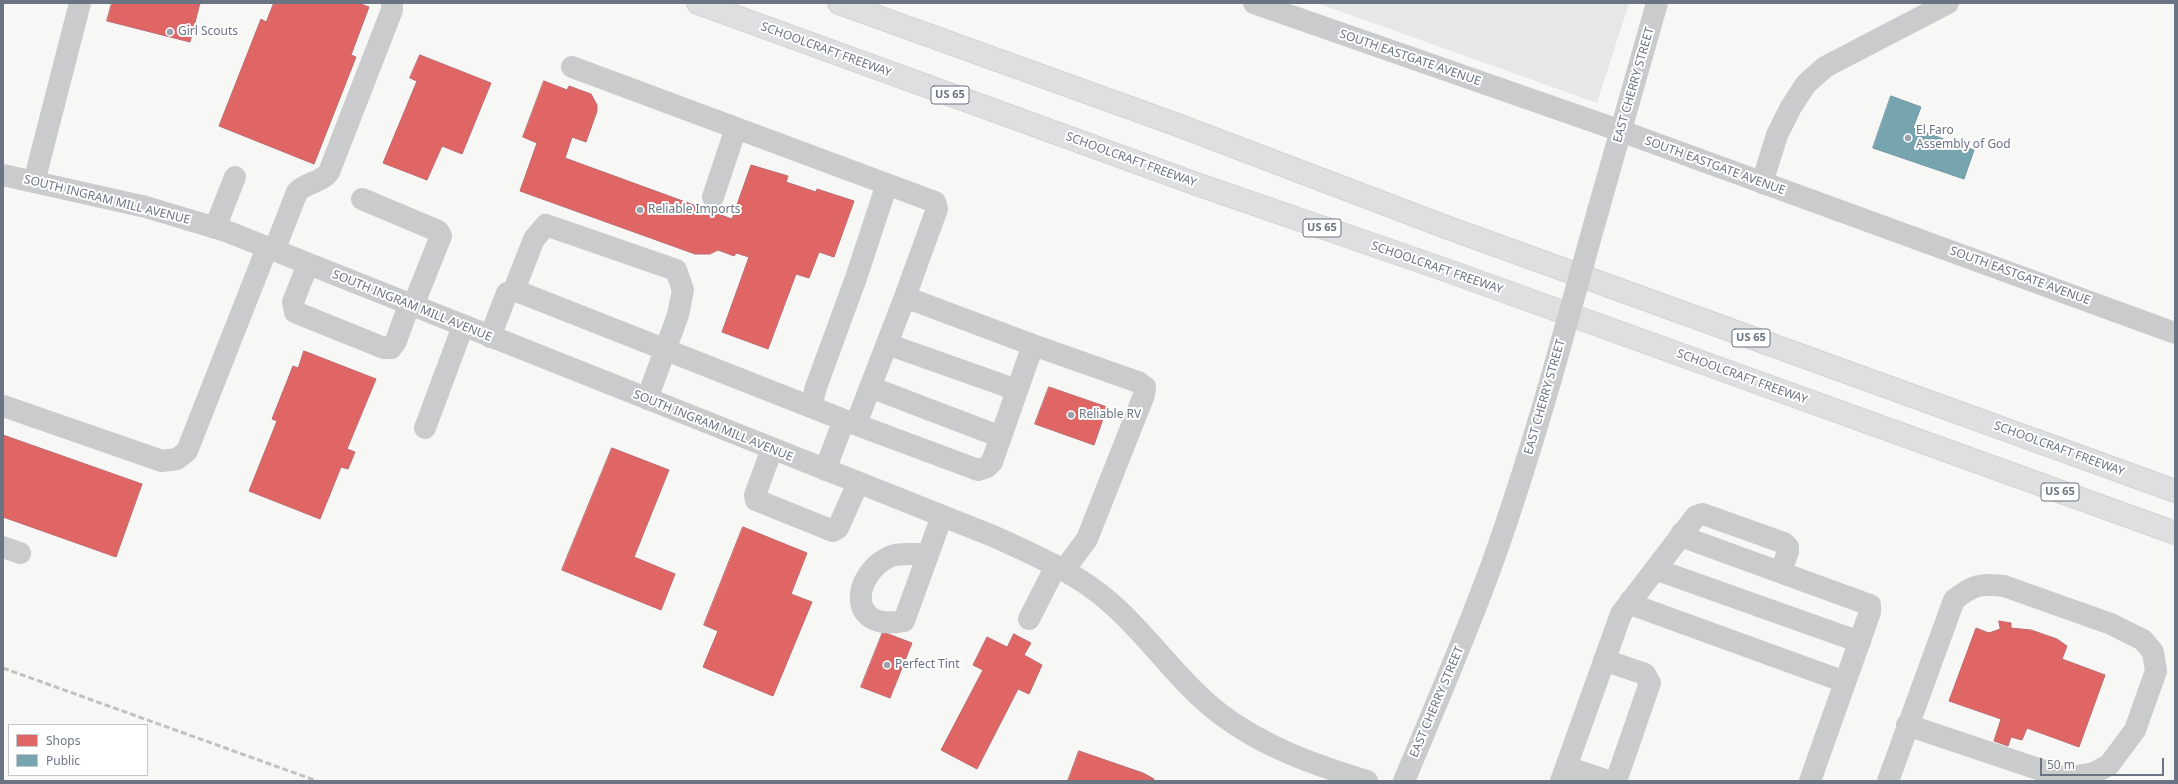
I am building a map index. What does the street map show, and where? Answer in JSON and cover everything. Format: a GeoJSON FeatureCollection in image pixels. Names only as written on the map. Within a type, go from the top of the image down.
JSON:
{"type":"FeatureCollection","features":[{"type":"Feature","properties":{"kind":"highway","name":"SCHOOLCRAFT FREEWAY"},"geometry":{"type":"LineString","coordinates":[[698,3],[1202,186],[1443,269],[2175,534]]}},
{"type":"Feature","properties":{"kind":"highway","name":"SCHOOLCRAFT FREEWAY"},"geometry":{"type":"LineString","coordinates":[[839,3],[1175,124],[1446,227],[2175,491]]}},
{"type":"Feature","properties":{"kind":"street"},"geometry":{"type":"LineString","coordinates":[[34,182],[80,3]]}},
{"type":"Feature","properties":{"kind":"street"},"geometry":{"type":"LineString","coordinates":[[3,406],[162,461],[177,459],[187,451],[270,249],[297,192],[300,188],[323,179],[329,172],[392,10],[392,3]]}},
{"type":"Feature","properties":{"kind":"street","name":"SOUTH EASTGATE AVENUE"},"geometry":{"type":"LineString","coordinates":[[1254,3],[1622,131],[2175,333]]}},
{"type":"Feature","properties":{"kind":"street","name":"EAST CHERRY STREET"},"geometry":{"type":"LineString","coordinates":[[1404,781],[1459,651],[1492,564],[1523,473],[1622,131],[1657,3]]}},
{"type":"Feature","properties":{"kind":"street"},"geometry":{"type":"LineString","coordinates":[[1762,183],[1777,135],[1791,107],[1806,84],[1825,67],[1948,3]]}},
{"type":"Feature","properties":{"kind":"street"},"geometry":{"type":"LineString","coordinates":[[572,67],[935,202],[937,209],[870,387],[825,470]]}},
{"type":"Feature","properties":{"kind":"street"},"geometry":{"type":"LineString","coordinates":[[713,197],[736,128]]}},
{"type":"Feature","properties":{"kind":"street","name":"SOUTH INGRAM MILL AVENUE"},"geometry":{"type":"LineString","coordinates":[[3,175],[146,207],[215,228],[993,536],[1060,568],[1112,605],[1197,695],[1241,729],[1294,756],[1367,781]]}},
{"type":"Feature","properties":{"kind":"street"},"geometry":{"type":"LineString","coordinates":[[215,228],[235,177]]}},
{"type":"Feature","properties":{"kind":"street"},"geometry":{"type":"LineString","coordinates":[[811,407],[816,387],[856,278],[887,184]]}},
{"type":"Feature","properties":{"kind":"street"},"geometry":{"type":"LineString","coordinates":[[308,264],[293,302],[295,312],[384,348],[391,348],[396,341],[440,236],[438,231],[362,199]]}},
{"type":"Feature","properties":{"kind":"street"},"geometry":{"type":"LineString","coordinates":[[490,337],[534,239],[546,225],[676,270],[683,290],[678,315],[647,399]]}},
{"type":"Feature","properties":{"kind":"street"},"geometry":{"type":"LineString","coordinates":[[511,291],[666,349],[811,407],[978,470],[987,467],[992,462],[1033,345]]}},
{"type":"Feature","properties":{"kind":"street"},"geometry":{"type":"LineString","coordinates":[[905,297],[1033,345],[1138,382],[1145,387],[1144,395],[1087,539],[1060,568],[1029,619]]}},
{"type":"Feature","properties":{"kind":"street"},"geometry":{"type":"LineString","coordinates":[[425,428],[463,326]]}},
{"type":"Feature","properties":{"kind":"street"},"geometry":{"type":"LineString","coordinates":[[887,344],[1017,390]]}},
{"type":"Feature","properties":{"kind":"street"},"geometry":{"type":"LineString","coordinates":[[870,387],[1001,437]]}},
{"type":"Feature","properties":{"kind":"street"},"geometry":{"type":"LineString","coordinates":[[772,449],[755,495],[756,500],[833,531],[838,528],[858,483]]}},
{"type":"Feature","properties":{"kind":"street"},"geometry":{"type":"LineString","coordinates":[[1608,781],[1564,774],[1618,620],[1630,601],[1681,534],[1699,514],[1784,543],[1788,547],[1788,551],[1781,572],[1870,605],[1870,612],[1860,642],[1810,781]]}},
{"type":"Feature","properties":{"kind":"street"},"geometry":{"type":"LineString","coordinates":[[928,554],[942,516]]}},
{"type":"Feature","properties":{"kind":"street"},"geometry":{"type":"LineString","coordinates":[[1657,567],[1663,572],[1860,642]]}},
{"type":"Feature","properties":{"kind":"street"},"geometry":{"type":"LineString","coordinates":[[1888,781],[1908,725],[1954,600],[1970,588],[1986,583],[2004,586],[2111,624],[2144,640],[2153,652],[2156,671],[2135,730],[2109,765],[2094,773],[2065,778],[1908,725]]}},
{"type":"Feature","properties":{"kind":"street"},"geometry":{"type":"LineString","coordinates":[[1630,601],[1633,605],[1845,682]]}},
{"type":"Feature","properties":{"kind":"street"},"geometry":{"type":"LineString","coordinates":[[1604,660],[1645,674],[1650,683],[1616,781]]}},
{"type":"Feature","properties":{"kind":"shaded area"},"geometry":{"type":"Polygon","coordinates":[[[1317,3],[1629,3],[1597,103],[1317,3]]]}},
{"type":"Feature","properties":{"kind":"building: Shops","name":"Girl Scouts"},"geometry":{"type":"Polygon","coordinates":[[[112,3],[200,3],[190,42],[107,21],[112,3]]]}},
{"type":"Feature","properties":{"kind":"building: Shops"},"geometry":{"type":"Polygon","coordinates":[[[274,3],[358,3],[369,7],[351,55],[356,57],[314,164],[219,126],[261,19],[266,22],[274,3]]]}},
{"type":"Feature","properties":{"kind":"building: Shops"},"geometry":{"type":"Polygon","coordinates":[[[420,55],[491,83],[462,154],[442,146],[427,180],[383,163],[417,81],[410,78],[420,55]]]}},
{"type":"Feature","properties":{"kind":"building: Shops","name":"Reliable Imports"},"geometry":{"type":"Polygon","coordinates":[[[544,81],[567,90],[569,86],[591,94],[597,105],[597,111],[586,142],[572,137],[565,158],[732,219],[751,165],[788,176],[786,182],[816,192],[817,189],[854,201],[834,257],[819,252],[809,278],[796,274],[768,349],[722,332],[749,257],[736,253],[734,256],[718,250],[710,254],[695,254],[520,191],[537,143],[523,137],[544,81]]]}},
{"type":"Feature","properties":{"kind":"building: Shops"},"geometry":{"type":"Polygon","coordinates":[[[304,351],[376,379],[347,449],[355,452],[348,469],[341,467],[320,519],[249,491],[277,421],[272,419],[293,366],[298,368],[304,351]]]}},
{"type":"Feature","properties":{"kind":"building: Shops","name":"Reliable RV"},"geometry":{"type":"Polygon","coordinates":[[[1049,387],[1107,407],[1094,445],[1035,424],[1049,387]]]}},
{"type":"Feature","properties":{"kind":"building: Shops"},"geometry":{"type":"Polygon","coordinates":[[[3,435],[142,484],[116,557],[3,517],[3,435]]]}},
{"type":"Feature","properties":{"kind":"building: Shops"},"geometry":{"type":"Polygon","coordinates":[[[612,448],[669,470],[634,557],[675,574],[661,610],[562,570],[612,448]]]}},
{"type":"Feature","properties":{"kind":"building: Shops"},"geometry":{"type":"Polygon","coordinates":[[[743,527],[807,553],[791,594],[812,602],[773,696],[703,667],[718,631],[704,625],[743,527]]]}},
{"type":"Feature","properties":{"kind":"building: Shops"},"geometry":{"type":"Polygon","coordinates":[[[1999,621],[2011,623],[2011,628],[2031,630],[2057,639],[2067,646],[2062,659],[2105,675],[2079,747],[2027,728],[2022,740],[2011,737],[2008,746],[1994,741],[2001,719],[1949,701],[1976,628],[1989,633],[2000,629],[1999,621]]]}},
{"type":"Feature","properties":{"kind":"building: Shops","name":"Perfect Tint"},"geometry":{"type":"Polygon","coordinates":[[[883,632],[912,643],[890,698],[861,687],[883,632]]]}},
{"type":"Feature","properties":{"kind":"building: Shops"},"geometry":{"type":"Polygon","coordinates":[[[1014,634],[1031,643],[1024,655],[1042,665],[1029,694],[1018,689],[977,769],[941,750],[983,670],[973,665],[987,637],[1007,647],[1014,634]]]}},
{"type":"Feature","properties":{"kind":"building: Shops"},"geometry":{"type":"Polygon","coordinates":[[[1079,751],[1143,773],[1154,779],[1153,781],[1068,781],[1079,751]]]}},
{"type":"Feature","properties":{"kind":"building: Public","name":"El Faro Assembly of God"},"geometry":{"type":"Polygon","coordinates":[[[1891,96],[1921,107],[1913,128],[1974,150],[1964,179],[1873,148],[1891,96]]]}},
{"type":"Feature","properties":{"kind":"railway"},"geometry":{"type":"LineString","coordinates":[[3,668],[317,781]]}},
{"type":"Feature","properties":{"kind":"place","name":"Girl Scouts"},"geometry":{"type":"Point","coordinates":[170,32]}},
{"type":"Feature","properties":{"kind":"place","name":"El Faro Assembly of God"},"geometry":{"type":"Point","coordinates":[1908,138]}},
{"type":"Feature","properties":{"kind":"place","name":"Reliable Imports"},"geometry":{"type":"Point","coordinates":[640,210]}},
{"type":"Feature","properties":{"kind":"place","name":"Reliable RV"},"geometry":{"type":"Point","coordinates":[1071,415]}},
{"type":"Feature","properties":{"kind":"place","name":"Perfect Tint"},"geometry":{"type":"Point","coordinates":[887,665]}}]}
